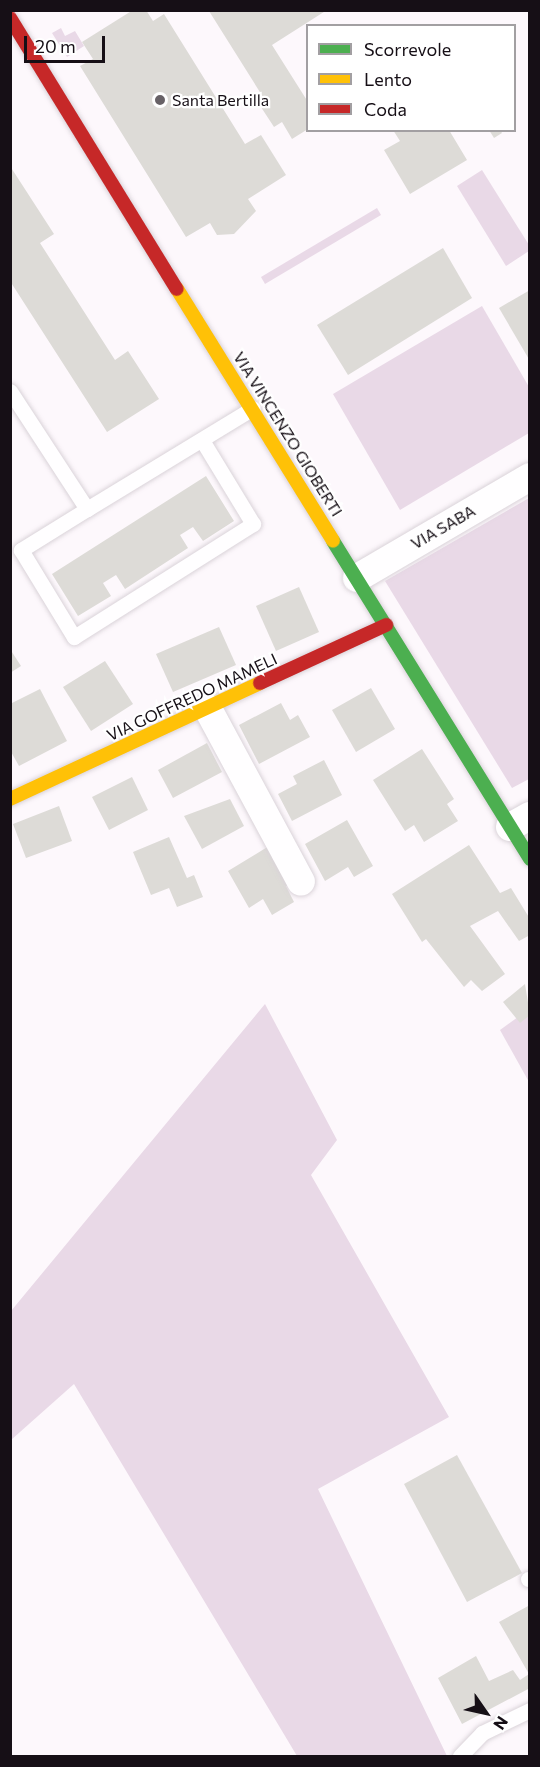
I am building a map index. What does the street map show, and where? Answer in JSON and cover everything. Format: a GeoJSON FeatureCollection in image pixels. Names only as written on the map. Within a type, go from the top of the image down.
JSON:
{"type":"FeatureCollection","features":[{"type":"Feature","properties":{"kind":"street","name":"VIA VINCENZO GIOBERTI"},"geometry":{"type":"LineString","coordinates":[[12,24],[386,625],[520,822],[530,859]]}},
{"type":"Feature","properties":{"kind":"street","name":"VIA SABA"},"geometry":{"type":"LineString","coordinates":[[357,578],[530,477]]}},
{"type":"Feature","properties":{"kind":"street","name":"VIA GOFFREDO MAMELI"},"geometry":{"type":"LineString","coordinates":[[10,799],[386,625]]}},
{"type":"Feature","properties":{"kind":"street"},"geometry":{"type":"LineString","coordinates":[[208,709],[301,882]]}},
{"type":"Feature","properties":{"kind":"lane"},"geometry":{"type":"LineString","coordinates":[[10,391],[87,509]]}},
{"type":"Feature","properties":{"kind":"lane"},"geometry":{"type":"LineString","coordinates":[[202,440],[253,524],[74,638],[21,550],[253,408]]}},
{"type":"Feature","properties":{"kind":"lane"},"geometry":{"type":"LineString","coordinates":[[460,1756],[482,1733],[530,1710]]}},
{"type":"Feature","properties":{"kind":"shaded area"},"geometry":{"type":"Polygon","coordinates":[[[61,28],[65,36],[75,31],[84,46],[67,57],[52,33],[61,28]]]}},
{"type":"Feature","properties":{"kind":"shaded area"},"geometry":{"type":"Polygon","coordinates":[[[482,170],[529,245],[529,251],[506,266],[457,186],[482,170]]]}},
{"type":"Feature","properties":{"kind":"shaded area"},"geometry":{"type":"Polygon","coordinates":[[[377,208],[381,215],[265,284],[261,277],[377,208]]]}},
{"type":"Feature","properties":{"kind":"shaded area"},"geometry":{"type":"Polygon","coordinates":[[[482,306],[529,387],[529,433],[400,510],[333,394],[482,306]]]}},
{"type":"Feature","properties":{"kind":"shaded area"},"geometry":{"type":"Polygon","coordinates":[[[529,498],[529,779],[512,788],[385,581],[529,498]]]}},
{"type":"Feature","properties":{"kind":"shaded area"},"geometry":{"type":"Polygon","coordinates":[[[265,1004],[337,1140],[311,1175],[449,1417],[318,1489],[447,1756],[297,1756],[74,1384],[11,1440],[11,1311],[265,1004]]]}},
{"type":"Feature","properties":{"kind":"shaded area"},"geometry":{"type":"Polygon","coordinates":[[[529,1009],[529,1082],[500,1030],[529,1009]]]}},
{"type":"Feature","properties":{"kind":"building","name":"Santa Bertilla"},"geometry":{"type":"Polygon","coordinates":[[[133,10],[146,10],[153,21],[164,14],[245,144],[261,135],[286,175],[248,199],[256,211],[234,234],[217,235],[210,223],[186,237],[80,66],[93,59],[82,42],[133,10]]]}},
{"type":"Feature","properties":{"kind":"building"},"geometry":{"type":"Polygon","coordinates":[[[327,10],[272,45],[306,99],[306,130],[292,139],[282,122],[274,127],[257,101],[263,97],[209,11],[327,10]]]}},
{"type":"Feature","properties":{"kind":"building"},"geometry":{"type":"Polygon","coordinates":[[[394,132],[450,132],[467,160],[410,194],[384,150],[400,141],[394,132]]]}},
{"type":"Feature","properties":{"kind":"building"},"geometry":{"type":"Polygon","coordinates":[[[490,132],[501,132],[502,133],[494,138],[490,132]]]}},
{"type":"Feature","properties":{"kind":"building"},"geometry":{"type":"Polygon","coordinates":[[[10,166],[54,234],[40,243],[115,360],[128,351],[159,399],[107,432],[10,281],[10,166]]]}},
{"type":"Feature","properties":{"kind":"building"},"geometry":{"type":"Polygon","coordinates":[[[443,248],[472,298],[348,375],[317,325],[443,248]]]}},
{"type":"Feature","properties":{"kind":"building"},"geometry":{"type":"Polygon","coordinates":[[[530,290],[530,361],[499,308],[530,290]]]}},
{"type":"Feature","properties":{"kind":"building"},"geometry":{"type":"Polygon","coordinates":[[[206,476],[234,521],[203,541],[193,527],[180,535],[188,548],[125,589],[116,575],[103,583],[111,596],[78,616],[52,574],[206,476]]]}},
{"type":"Feature","properties":{"kind":"building"},"geometry":{"type":"Polygon","coordinates":[[[299,587],[319,632],[276,651],[256,606],[299,587]]]}},
{"type":"Feature","properties":{"kind":"building"},"geometry":{"type":"Polygon","coordinates":[[[219,627],[236,665],[173,692],[156,654],[219,627]]]}},
{"type":"Feature","properties":{"kind":"building"},"geometry":{"type":"Polygon","coordinates":[[[10,649],[21,666],[10,673],[10,649]]]}},
{"type":"Feature","properties":{"kind":"building"},"geometry":{"type":"Polygon","coordinates":[[[105,661],[133,704],[91,731],[63,687],[105,661]]]}},
{"type":"Feature","properties":{"kind":"building"},"geometry":{"type":"Polygon","coordinates":[[[371,688],[395,729],[356,752],[332,710],[371,688]]]}},
{"type":"Feature","properties":{"kind":"building"},"geometry":{"type":"Polygon","coordinates":[[[40,689],[67,741],[19,766],[10,750],[10,704],[40,689]]]}},
{"type":"Feature","properties":{"kind":"building"},"geometry":{"type":"Polygon","coordinates":[[[281,703],[290,720],[298,715],[310,737],[259,764],[239,725],[281,703]]]}},
{"type":"Feature","properties":{"kind":"building"},"geometry":{"type":"Polygon","coordinates":[[[207,743],[222,772],[173,798],[158,770],[207,743]]]}},
{"type":"Feature","properties":{"kind":"building"},"geometry":{"type":"Polygon","coordinates":[[[422,749],[454,799],[447,804],[458,821],[424,842],[414,825],[405,831],[373,780],[422,749]]]}},
{"type":"Feature","properties":{"kind":"building"},"geometry":{"type":"Polygon","coordinates":[[[324,760],[342,795],[292,821],[278,794],[297,784],[293,776],[324,760]]]}},
{"type":"Feature","properties":{"kind":"building"},"geometry":{"type":"Polygon","coordinates":[[[132,777],[148,810],[109,830],[92,797],[132,777]]]}},
{"type":"Feature","properties":{"kind":"building"},"geometry":{"type":"Polygon","coordinates":[[[230,799],[244,826],[202,849],[184,816],[230,799]]]}},
{"type":"Feature","properties":{"kind":"building"},"geometry":{"type":"Polygon","coordinates":[[[59,806],[72,841],[26,858],[13,824],[59,806]]]}},
{"type":"Feature","properties":{"kind":"building"},"geometry":{"type":"Polygon","coordinates":[[[347,820],[373,866],[354,877],[348,867],[325,881],[305,844],[347,820]]]}},
{"type":"Feature","properties":{"kind":"building"},"geometry":{"type":"Polygon","coordinates":[[[169,837],[187,878],[194,875],[203,897],[177,907],[169,888],[151,895],[133,852],[169,837]]]}},
{"type":"Feature","properties":{"kind":"building"},"geometry":{"type":"Polygon","coordinates":[[[469,845],[500,893],[511,888],[530,919],[530,935],[519,941],[498,911],[470,926],[505,974],[482,991],[471,980],[464,987],[426,939],[422,942],[392,894],[469,845]]]}},
{"type":"Feature","properties":{"kind":"building"},"geometry":{"type":"Polygon","coordinates":[[[269,846],[291,883],[286,886],[294,902],[272,915],[263,899],[249,908],[228,871],[269,846]]]}},
{"type":"Feature","properties":{"kind":"building"},"geometry":{"type":"Polygon","coordinates":[[[525,984],[530,1015],[520,1023],[503,1002],[525,984]]]}},
{"type":"Feature","properties":{"kind":"building"},"geometry":{"type":"Polygon","coordinates":[[[457,1455],[522,1573],[467,1602],[404,1484],[457,1455]]]}},
{"type":"Feature","properties":{"kind":"building"},"geometry":{"type":"Polygon","coordinates":[[[530,1605],[530,1688],[462,1724],[438,1678],[476,1656],[489,1681],[513,1670],[520,1680],[529,1674],[499,1622],[530,1605]]]}},
{"type":"Feature","properties":{"kind":"traffic: fast"},"geometry":{"type":"LineString","coordinates":[[333,541],[530,859]]}},
{"type":"Feature","properties":{"kind":"traffic: slow"},"geometry":{"type":"LineString","coordinates":[[177,289],[333,541]]}},
{"type":"Feature","properties":{"kind":"traffic: slow"},"geometry":{"type":"LineString","coordinates":[[10,799],[260,683]]}},
{"type":"Feature","properties":{"kind":"traffic: jam"},"geometry":{"type":"LineString","coordinates":[[10,18],[177,289]]}},
{"type":"Feature","properties":{"kind":"traffic: jam"},"geometry":{"type":"LineString","coordinates":[[260,683],[386,625]]}},
{"type":"Feature","properties":{"kind":"place","name":"Santa Bertilla"},"geometry":{"type":"Point","coordinates":[160,100]}}]}
